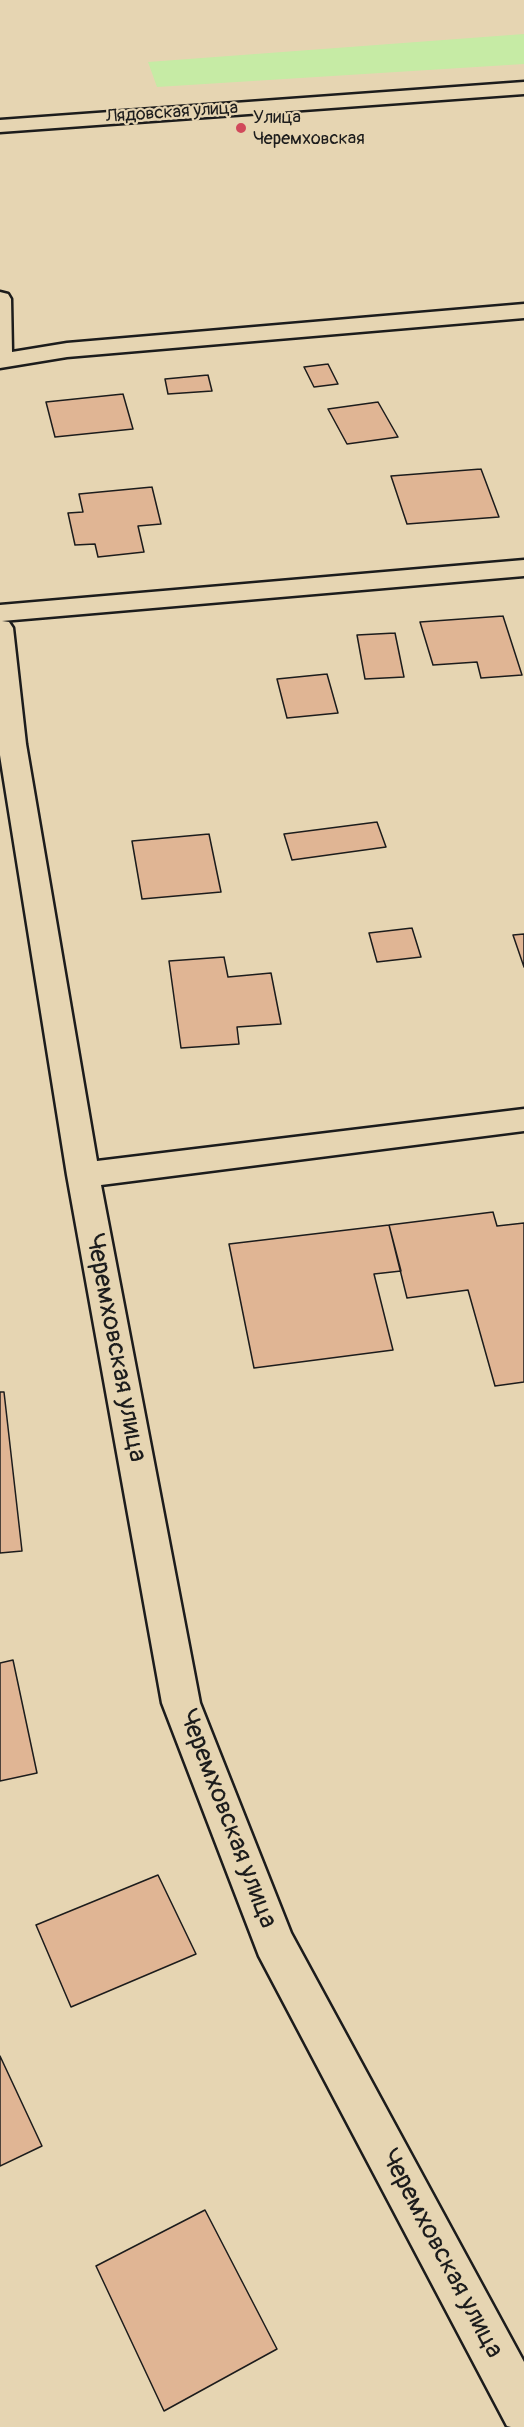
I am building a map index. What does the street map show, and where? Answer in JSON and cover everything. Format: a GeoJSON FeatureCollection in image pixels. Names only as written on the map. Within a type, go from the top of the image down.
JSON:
{"type":"FeatureCollection","features":[{"type":"Feature","properties":{"kind":"street","name":"Лядовская улица"},"geometry":{"type":"LineString","coordinates":[[0,126],[524,88]]}},
{"type":"Feature","properties":{"kind":"street"},"geometry":{"type":"LineString","coordinates":[[0,299],[0,361],[68,350],[524,311]]}},
{"type":"Feature","properties":{"kind":"street"},"geometry":{"type":"LineString","coordinates":[[0,613],[524,568]]}},
{"type":"Feature","properties":{"kind":"street","name":"Черемховская улица"},"geometry":{"type":"LineString","coordinates":[[0,628],[6,745],[181,1703],[274,1942],[524,2409]]}},
{"type":"Feature","properties":{"kind":"street"},"geometry":{"type":"LineString","coordinates":[[83,1175],[524,1120]]}},
{"type":"Feature","properties":{"kind":"green space"},"geometry":{"type":"Polygon","coordinates":[[[524,34],[524,64],[157,87],[148,62],[524,34]]]}},
{"type":"Feature","properties":{"kind":"building"},"geometry":{"type":"Polygon","coordinates":[[[328,364],[338,384],[314,387],[304,367],[328,364]]]}},
{"type":"Feature","properties":{"kind":"building"},"geometry":{"type":"Polygon","coordinates":[[[208,375],[212,391],[168,394],[165,379],[208,375]]]}},
{"type":"Feature","properties":{"kind":"building"},"geometry":{"type":"Polygon","coordinates":[[[123,394],[133,429],[55,437],[46,402],[123,394]]]}},
{"type":"Feature","properties":{"kind":"building"},"geometry":{"type":"Polygon","coordinates":[[[378,402],[398,437],[347,444],[328,409],[378,402]]]}},
{"type":"Feature","properties":{"kind":"building"},"geometry":{"type":"Polygon","coordinates":[[[481,469],[499,517],[407,524],[391,476],[481,469]]]}},
{"type":"Feature","properties":{"kind":"building"},"geometry":{"type":"Polygon","coordinates":[[[152,487],[161,524],[138,526],[144,552],[98,557],[95,544],[75,545],[68,513],[83,512],[79,494],[152,487]]]}},
{"type":"Feature","properties":{"kind":"building"},"geometry":{"type":"Polygon","coordinates":[[[503,616],[522,675],[481,678],[477,662],[433,665],[420,622],[503,616]]]}},
{"type":"Feature","properties":{"kind":"building"},"geometry":{"type":"Polygon","coordinates":[[[395,633],[404,677],[365,679],[357,635],[395,633]]]}},
{"type":"Feature","properties":{"kind":"building"},"geometry":{"type":"Polygon","coordinates":[[[327,674],[338,713],[287,718],[277,679],[327,674]]]}},
{"type":"Feature","properties":{"kind":"building"},"geometry":{"type":"Polygon","coordinates":[[[377,822],[386,847],[292,860],[284,834],[377,822]]]}},
{"type":"Feature","properties":{"kind":"building"},"geometry":{"type":"Polygon","coordinates":[[[209,834],[221,892],[142,899],[132,841],[209,834]]]}},
{"type":"Feature","properties":{"kind":"building"},"geometry":{"type":"Polygon","coordinates":[[[412,928],[421,957],[377,962],[369,933],[412,928]]]}},
{"type":"Feature","properties":{"kind":"building"},"geometry":{"type":"Polygon","coordinates":[[[524,934],[524,967],[513,935],[524,934]]]}},
{"type":"Feature","properties":{"kind":"building"},"geometry":{"type":"Polygon","coordinates":[[[224,957],[228,977],[271,973],[281,1024],[237,1027],[239,1044],[181,1048],[169,961],[224,957]]]}},
{"type":"Feature","properties":{"kind":"building"},"geometry":{"type":"Polygon","coordinates":[[[493,1212],[497,1226],[524,1223],[524,1382],[495,1386],[468,1290],[407,1298],[389,1225],[493,1212]]]}},
{"type":"Feature","properties":{"kind":"building"},"geometry":{"type":"Polygon","coordinates":[[[389,1225],[401,1271],[374,1274],[393,1350],[254,1368],[229,1244],[389,1225]]]}},
{"type":"Feature","properties":{"kind":"building"},"geometry":{"type":"Polygon","coordinates":[[[0,1392],[4,1392],[22,1551],[0,1553],[0,1392]]]}},
{"type":"Feature","properties":{"kind":"building"},"geometry":{"type":"Polygon","coordinates":[[[13,1660],[37,1773],[0,1781],[0,1663],[13,1660]]]}},
{"type":"Feature","properties":{"kind":"building"},"geometry":{"type":"Polygon","coordinates":[[[158,1875],[196,1954],[71,2007],[36,1925],[158,1875]]]}},
{"type":"Feature","properties":{"kind":"building"},"geometry":{"type":"Polygon","coordinates":[[[0,2056],[42,2146],[0,2166],[0,2056]]]}},
{"type":"Feature","properties":{"kind":"building"},"geometry":{"type":"Polygon","coordinates":[[[205,2210],[277,2349],[164,2411],[96,2266],[205,2210]]]}},
{"type":"Feature","properties":{"kind":"place","name":"Улица Черемховская"},"geometry":{"type":"Point","coordinates":[241,128]}}]}
